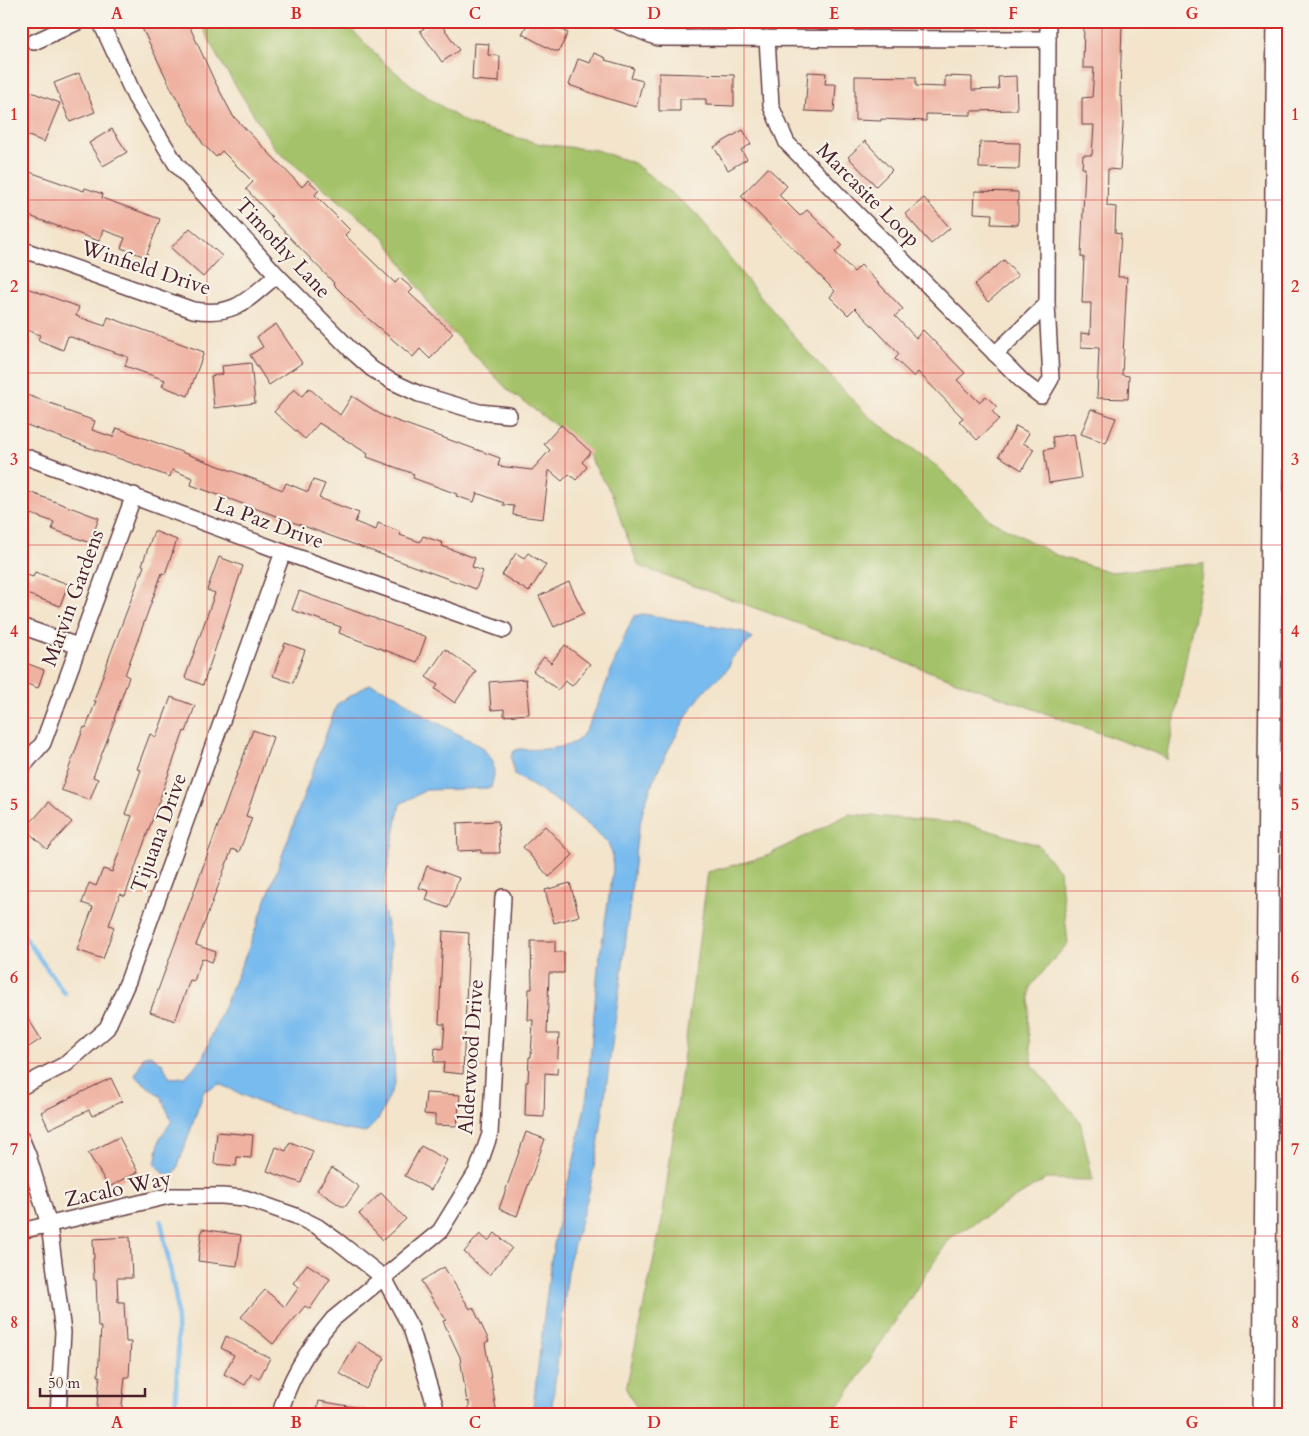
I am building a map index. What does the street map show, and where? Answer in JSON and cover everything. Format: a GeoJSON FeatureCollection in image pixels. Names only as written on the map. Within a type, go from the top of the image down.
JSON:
{"type":"FeatureCollection","features":[{"type":"Feature","properties":{"kind":"highway"},"geometry":{"type":"LineString","coordinates":[[1264,1415],[1278,21]]}},
{"type":"Feature","properties":{"kind":"street"},"geometry":{"type":"LineString","coordinates":[[34,42],[80,21]]}},
{"type":"Feature","properties":{"kind":"street","name":"Timothy Lane"},"geometry":{"type":"LineString","coordinates":[[100,21],[135,97],[176,164],[278,275],[353,352],[372,369],[419,394],[479,412],[509,415]]}},
{"type":"Feature","properties":{"kind":"street"},"geometry":{"type":"LineString","coordinates":[[616,21],[658,38],[1048,39]]}},
{"type":"Feature","properties":{"kind":"street","name":"Marcasite Loop"},"geometry":{"type":"LineString","coordinates":[[767,38],[771,106],[787,143],[1024,383],[1041,396],[1051,379],[1047,304],[1048,21]]}},
{"type":"Feature","properties":{"kind":"street","name":"Winfield Drive"},"geometry":{"type":"LineString","coordinates":[[21,249],[193,310],[211,313],[228,310],[244,303],[278,275]]}},
{"type":"Feature","properties":{"kind":"street"},"geometry":{"type":"LineString","coordinates":[[995,354],[1047,304]]}},
{"type":"Feature","properties":{"kind":"street","name":"La Paz Drive"},"geometry":{"type":"LineString","coordinates":[[21,455],[134,495],[283,552],[504,630]]}},
{"type":"Feature","properties":{"kind":"street","name":"Marvin Gardens"},"geometry":{"type":"LineString","coordinates":[[23,766],[42,744],[134,495]]}},
{"type":"Feature","properties":{"kind":"street","name":"Tijuana Drive"},"geometry":{"type":"LineString","coordinates":[[21,1087],[66,1064],[107,1028],[128,981],[283,552]]}},
{"type":"Feature","properties":{"kind":"street"},"geometry":{"type":"LineString","coordinates":[[21,626],[78,646]]}},
{"type":"Feature","properties":{"kind":"street","name":"Alderwood Drive"},"geometry":{"type":"LineString","coordinates":[[280,1415],[291,1384],[319,1336],[333,1319],[440,1231],[477,1171],[490,1134],[503,897]]}},
{"type":"Feature","properties":{"kind":"street"},"geometry":{"type":"LineString","coordinates":[[21,1138],[49,1225],[63,1332],[58,1415]]}},
{"type":"Feature","properties":{"kind":"street","name":"Zacalo Way"},"geometry":{"type":"LineString","coordinates":[[21,1231],[169,1196],[245,1198],[288,1213],[318,1227],[384,1278],[412,1328],[435,1405],[435,1415]]}},
{"type":"Feature","properties":{"kind":"green space"},"geometry":{"type":"Polygon","coordinates":[[[200,21],[344,21],[382,61],[420,92],[468,124],[541,144],[596,150],[634,163],[698,215],[742,274],[804,348],[868,416],[938,467],[990,520],[1060,557],[1111,572],[1204,563],[1167,760],[1163,756],[639,566],[622,525],[614,498],[582,445],[509,391],[439,318],[383,236],[276,150],[217,56],[200,21]]]}},
{"type":"Feature","properties":{"kind":"green space"},"geometry":{"type":"Polygon","coordinates":[[[849,814],[967,824],[1038,845],[1060,872],[1068,943],[1030,987],[1028,1031],[1033,1066],[1080,1121],[1093,1180],[1046,1179],[950,1238],[844,1399],[829,1415],[641,1415],[626,1389],[662,1220],[708,872],[764,857],[849,814]]]}},
{"type":"Feature","properties":{"kind":"water"},"geometry":{"type":"Polygon","coordinates":[[[643,614],[744,632],[752,639],[732,658],[728,669],[705,690],[689,712],[665,756],[644,806],[637,837],[624,956],[598,1147],[589,1192],[569,1262],[551,1415],[532,1415],[551,1260],[587,1096],[598,968],[613,870],[612,852],[607,842],[566,807],[514,774],[511,757],[514,751],[519,749],[559,747],[574,743],[579,739],[591,720],[634,616],[643,614]]]}},
{"type":"Feature","properties":{"kind":"water"},"geometry":{"type":"Polygon","coordinates":[[[370,684],[395,694],[425,716],[482,747],[493,761],[494,775],[491,788],[426,790],[400,804],[382,898],[390,942],[395,1084],[378,1120],[365,1133],[342,1129],[260,1103],[220,1084],[204,1091],[177,1169],[172,1176],[162,1172],[155,1164],[160,1138],[172,1121],[161,1097],[135,1076],[144,1056],[150,1055],[162,1063],[170,1078],[185,1077],[202,1059],[249,947],[337,704],[370,684]]]}},
{"type":"Feature","properties":{"kind":"building"},"geometry":{"type":"Polygon","coordinates":[[[157,21],[187,21],[233,116],[302,187],[308,180],[319,190],[315,195],[350,230],[345,235],[395,283],[400,278],[413,289],[409,293],[453,333],[430,359],[420,349],[413,357],[364,315],[271,218],[246,189],[253,182],[222,151],[216,157],[203,144],[172,90],[142,28],[157,21]]]}},
{"type":"Feature","properties":{"kind":"building"},"geometry":{"type":"Polygon","coordinates":[[[434,21],[439,21],[459,50],[442,62],[420,31],[434,21]]]}},
{"type":"Feature","properties":{"kind":"building"},"geometry":{"type":"Polygon","coordinates":[[[529,21],[546,21],[568,33],[559,51],[554,51],[522,34],[529,21]]]}},
{"type":"Feature","properties":{"kind":"building"},"geometry":{"type":"Polygon","coordinates":[[[1084,21],[1122,21],[1120,97],[1122,97],[1123,124],[1120,170],[1108,169],[1107,206],[1116,207],[1115,233],[1121,234],[1118,277],[1127,277],[1122,375],[1129,376],[1128,399],[1097,398],[1099,348],[1081,347],[1081,333],[1090,334],[1091,303],[1082,303],[1084,257],[1081,257],[1085,168],[1082,168],[1083,155],[1092,155],[1094,125],[1082,125],[1082,98],[1092,97],[1094,68],[1083,68],[1084,21]]]}},
{"type":"Feature","properties":{"kind":"building"},"geometry":{"type":"Polygon","coordinates":[[[474,43],[489,44],[488,55],[500,56],[499,82],[472,80],[474,43]]]}},
{"type":"Feature","properties":{"kind":"building"},"geometry":{"type":"Polygon","coordinates":[[[594,53],[606,58],[605,60],[634,68],[631,78],[643,81],[636,107],[569,85],[578,59],[590,63],[594,53]]]}},
{"type":"Feature","properties":{"kind":"building"},"geometry":{"type":"Polygon","coordinates":[[[808,72],[826,73],[825,84],[836,84],[834,112],[805,111],[808,72]]]}},
{"type":"Feature","properties":{"kind":"building"},"geometry":{"type":"Polygon","coordinates":[[[79,73],[95,112],[70,122],[54,83],[79,73]]]}},
{"type":"Feature","properties":{"kind":"building"},"geometry":{"type":"Polygon","coordinates":[[[659,73],[734,75],[734,106],[706,105],[706,99],[680,99],[680,111],[659,111],[659,73]]]}},
{"type":"Feature","properties":{"kind":"building"},"geometry":{"type":"Polygon","coordinates":[[[855,76],[916,77],[916,86],[945,87],[945,76],[972,77],[972,90],[999,89],[998,77],[1016,76],[1017,110],[971,111],[971,115],[926,114],[926,121],[855,120],[855,76]]]}},
{"type":"Feature","properties":{"kind":"building"},"geometry":{"type":"Polygon","coordinates":[[[21,88],[60,103],[44,142],[21,133],[21,88]]]}},
{"type":"Feature","properties":{"kind":"building"},"geometry":{"type":"Polygon","coordinates":[[[112,129],[127,152],[103,166],[89,143],[112,129]]]}},
{"type":"Feature","properties":{"kind":"building"},"geometry":{"type":"Polygon","coordinates":[[[743,130],[751,144],[741,150],[747,159],[728,170],[714,147],[743,130]]]}},
{"type":"Feature","properties":{"kind":"building"},"geometry":{"type":"Polygon","coordinates":[[[865,141],[892,170],[876,186],[848,157],[865,141]]]}},
{"type":"Feature","properties":{"kind":"building"},"geometry":{"type":"Polygon","coordinates":[[[980,142],[1020,143],[1019,169],[979,168],[980,142]]]}},
{"type":"Feature","properties":{"kind":"building"},"geometry":{"type":"Polygon","coordinates":[[[768,168],[787,186],[779,195],[800,216],[807,210],[842,245],[835,252],[854,272],[861,265],[903,309],[895,316],[916,338],[923,330],[965,373],[957,380],[979,402],[986,396],[997,407],[992,411],[999,419],[977,440],[959,421],[963,418],[918,372],[914,377],[895,359],[899,354],[855,308],[848,315],[830,297],[835,291],[741,196],[768,168]]]}},
{"type":"Feature","properties":{"kind":"building"},"geometry":{"type":"Polygon","coordinates":[[[21,169],[84,191],[85,188],[103,194],[102,198],[160,219],[146,257],[121,248],[125,238],[103,230],[99,241],[21,213],[21,169]]]}},
{"type":"Feature","properties":{"kind":"building"},"geometry":{"type":"Polygon","coordinates":[[[975,191],[1018,192],[1018,225],[991,224],[992,214],[974,213],[975,191]]]}},
{"type":"Feature","properties":{"kind":"building"},"geometry":{"type":"Polygon","coordinates":[[[924,198],[950,228],[931,244],[905,214],[924,198]]]}},
{"type":"Feature","properties":{"kind":"building"},"geometry":{"type":"Polygon","coordinates":[[[190,228],[222,256],[203,277],[171,248],[190,228]]]}},
{"type":"Feature","properties":{"kind":"building"},"geometry":{"type":"Polygon","coordinates":[[[1004,260],[1018,276],[988,302],[974,285],[1004,260]]]}},
{"type":"Feature","properties":{"kind":"building"},"geometry":{"type":"Polygon","coordinates":[[[21,286],[79,307],[76,316],[105,326],[108,317],[204,352],[188,396],[162,386],[165,380],[125,366],[128,357],[68,336],[63,350],[38,340],[40,335],[21,328],[21,286]]]}},
{"type":"Feature","properties":{"kind":"building"},"geometry":{"type":"Polygon","coordinates":[[[276,324],[302,363],[269,385],[250,355],[263,347],[257,337],[276,324]]]}},
{"type":"Feature","properties":{"kind":"building"},"geometry":{"type":"Polygon","coordinates":[[[251,363],[255,403],[214,408],[211,376],[223,374],[222,366],[251,363]]]}},
{"type":"Feature","properties":{"kind":"building"},"geometry":{"type":"Polygon","coordinates":[[[309,388],[340,415],[352,396],[383,416],[500,458],[498,466],[532,470],[550,450],[544,444],[561,425],[591,452],[582,462],[587,467],[576,480],[569,474],[562,481],[549,470],[543,519],[513,515],[514,506],[503,505],[504,503],[477,493],[474,502],[456,496],[457,494],[413,478],[414,474],[367,457],[368,454],[319,423],[305,439],[274,412],[294,389],[302,396],[309,388]]]}},
{"type":"Feature","properties":{"kind":"building"},"geometry":{"type":"Polygon","coordinates":[[[21,393],[95,421],[92,430],[113,437],[117,428],[283,490],[286,483],[308,492],[313,480],[325,484],[319,498],[359,513],[355,522],[376,530],[378,523],[401,532],[400,535],[420,542],[423,536],[443,543],[442,546],[475,558],[472,567],[483,571],[476,589],[191,485],[193,478],[172,470],[170,477],[21,423],[21,393]]]}},
{"type":"Feature","properties":{"kind":"building"},"geometry":{"type":"Polygon","coordinates":[[[1091,409],[1116,418],[1106,443],[1081,434],[1091,409]]]}},
{"type":"Feature","properties":{"kind":"building"},"geometry":{"type":"Polygon","coordinates":[[[1016,426],[1029,433],[1023,443],[1034,449],[1022,470],[999,456],[1016,426]]]}},
{"type":"Feature","properties":{"kind":"building"},"geometry":{"type":"Polygon","coordinates":[[[1074,434],[1081,478],[1049,483],[1044,450],[1054,448],[1052,437],[1074,434]]]}},
{"type":"Feature","properties":{"kind":"building"},"geometry":{"type":"Polygon","coordinates":[[[21,489],[99,518],[90,543],[52,529],[54,522],[31,514],[23,537],[21,537],[21,489]]]}},
{"type":"Feature","properties":{"kind":"building"},"geometry":{"type":"Polygon","coordinates":[[[154,531],[177,540],[165,574],[162,573],[125,675],[129,677],[93,777],[98,779],[90,800],[61,790],[84,727],[86,728],[96,701],[94,701],[144,566],[142,565],[154,531]]]}},
{"type":"Feature","properties":{"kind":"building"},"geometry":{"type":"Polygon","coordinates":[[[516,553],[524,558],[528,553],[546,565],[529,592],[502,575],[516,553]]]}},
{"type":"Feature","properties":{"kind":"building"},"geometry":{"type":"Polygon","coordinates":[[[219,557],[243,566],[203,685],[185,678],[215,593],[207,590],[219,557]]]}},
{"type":"Feature","properties":{"kind":"building"},"geometry":{"type":"Polygon","coordinates":[[[35,572],[68,584],[60,606],[21,592],[21,573],[33,577],[35,572]]]}},
{"type":"Feature","properties":{"kind":"building"},"geometry":{"type":"Polygon","coordinates":[[[569,582],[584,613],[554,627],[539,596],[569,582]]]}},
{"type":"Feature","properties":{"kind":"building"},"geometry":{"type":"Polygon","coordinates":[[[299,591],[426,637],[417,662],[339,633],[341,627],[292,610],[299,591]]]}},
{"type":"Feature","properties":{"kind":"building"},"geometry":{"type":"Polygon","coordinates":[[[285,643],[305,650],[293,683],[273,676],[285,643]]]}},
{"type":"Feature","properties":{"kind":"building"},"geometry":{"type":"Polygon","coordinates":[[[565,645],[590,664],[572,686],[565,681],[558,690],[533,671],[544,657],[551,663],[565,645]]]}},
{"type":"Feature","properties":{"kind":"building"},"geometry":{"type":"Polygon","coordinates":[[[445,649],[476,671],[455,703],[435,689],[438,685],[426,677],[445,649]]]}},
{"type":"Feature","properties":{"kind":"building"},"geometry":{"type":"Polygon","coordinates":[[[21,661],[44,670],[38,688],[21,682],[21,661]]]}},
{"type":"Feature","properties":{"kind":"building"},"geometry":{"type":"Polygon","coordinates":[[[526,679],[529,714],[504,716],[504,709],[491,710],[489,682],[526,679]]]}},
{"type":"Feature","properties":{"kind":"building"},"geometry":{"type":"Polygon","coordinates":[[[171,697],[195,706],[186,732],[184,731],[125,896],[120,894],[109,925],[114,927],[103,959],[77,950],[93,907],[82,903],[89,883],[96,886],[103,869],[112,872],[132,816],[125,814],[141,770],[137,769],[150,734],[156,737],[171,697]]]}},
{"type":"Feature","properties":{"kind":"building"},"geometry":{"type":"Polygon","coordinates":[[[253,730],[273,737],[246,816],[252,818],[239,852],[232,849],[196,945],[216,952],[212,962],[202,958],[194,981],[190,980],[175,1021],[150,1012],[253,730]]]}},
{"type":"Feature","properties":{"kind":"building"},"geometry":{"type":"Polygon","coordinates":[[[49,802],[72,822],[47,849],[25,829],[49,802]]]}},
{"type":"Feature","properties":{"kind":"building"},"geometry":{"type":"Polygon","coordinates":[[[498,821],[500,853],[481,853],[481,850],[458,851],[457,823],[498,821]]]}},
{"type":"Feature","properties":{"kind":"building"},"geometry":{"type":"Polygon","coordinates":[[[545,826],[573,855],[549,877],[523,847],[545,826]]]}},
{"type":"Feature","properties":{"kind":"building"},"geometry":{"type":"Polygon","coordinates":[[[427,866],[459,878],[448,908],[426,900],[429,891],[419,888],[427,866]]]}},
{"type":"Feature","properties":{"kind":"building"},"geometry":{"type":"Polygon","coordinates":[[[570,883],[579,916],[554,923],[545,890],[570,883]]]}},
{"type":"Feature","properties":{"kind":"building"},"geometry":{"type":"Polygon","coordinates":[[[443,931],[469,933],[463,1074],[443,1072],[444,1062],[434,1062],[435,1048],[443,1049],[445,1024],[439,1024],[443,931]]]}},
{"type":"Feature","properties":{"kind":"building"},"geometry":{"type":"Polygon","coordinates":[[[531,941],[555,941],[555,952],[564,952],[564,973],[549,973],[547,1034],[559,1034],[557,1074],[545,1073],[544,1117],[525,1116],[526,1082],[528,1082],[529,1057],[531,1057],[533,1020],[528,1020],[529,989],[532,989],[531,941]]]}},
{"type":"Feature","properties":{"kind":"building"},"geometry":{"type":"Polygon","coordinates":[[[21,1007],[41,1039],[21,1052],[21,1007]]]}},
{"type":"Feature","properties":{"kind":"building"},"geometry":{"type":"Polygon","coordinates":[[[111,1078],[122,1101],[92,1116],[89,1110],[49,1129],[41,1112],[111,1078]]]}},
{"type":"Feature","properties":{"kind":"building"},"geometry":{"type":"Polygon","coordinates":[[[426,1093],[460,1095],[457,1126],[435,1125],[435,1115],[424,1114],[426,1093]]]}},
{"type":"Feature","properties":{"kind":"building"},"geometry":{"type":"Polygon","coordinates":[[[217,1132],[253,1135],[251,1158],[237,1157],[236,1166],[214,1164],[217,1132]]]}},
{"type":"Feature","properties":{"kind":"building"},"geometry":{"type":"Polygon","coordinates":[[[526,1132],[545,1139],[517,1216],[499,1209],[526,1132]]]}},
{"type":"Feature","properties":{"kind":"building"},"geometry":{"type":"Polygon","coordinates":[[[119,1137],[138,1172],[109,1187],[88,1153],[119,1137]]]}},
{"type":"Feature","properties":{"kind":"building"},"geometry":{"type":"Polygon","coordinates":[[[290,1142],[313,1151],[301,1183],[267,1171],[276,1147],[286,1151],[290,1142]]]}},
{"type":"Feature","properties":{"kind":"building"},"geometry":{"type":"Polygon","coordinates":[[[421,1146],[447,1160],[431,1190],[405,1176],[421,1146]]]}},
{"type":"Feature","properties":{"kind":"building"},"geometry":{"type":"Polygon","coordinates":[[[332,1168],[359,1187],[346,1206],[341,1206],[317,1190],[332,1168]]]}},
{"type":"Feature","properties":{"kind":"building"},"geometry":{"type":"Polygon","coordinates":[[[381,1193],[406,1219],[383,1240],[359,1214],[381,1193]]]}},
{"type":"Feature","properties":{"kind":"building"},"geometry":{"type":"Polygon","coordinates":[[[202,1229],[241,1235],[237,1266],[198,1261],[202,1229]]]}},
{"type":"Feature","properties":{"kind":"building"},"geometry":{"type":"Polygon","coordinates":[[[495,1233],[512,1248],[489,1275],[464,1252],[480,1234],[488,1241],[495,1233]]]}},
{"type":"Feature","properties":{"kind":"building"},"geometry":{"type":"Polygon","coordinates":[[[130,1237],[132,1278],[117,1278],[118,1302],[124,1302],[126,1342],[131,1342],[129,1377],[125,1377],[121,1415],[96,1415],[100,1376],[98,1376],[101,1327],[98,1327],[93,1239],[130,1237]]]}},
{"type":"Feature","properties":{"kind":"building"},"geometry":{"type":"Polygon","coordinates":[[[307,1264],[330,1279],[310,1309],[305,1306],[273,1344],[241,1317],[265,1290],[285,1307],[299,1287],[293,1283],[307,1264]]]}},
{"type":"Feature","properties":{"kind":"building"},"geometry":{"type":"Polygon","coordinates":[[[444,1267],[470,1309],[473,1307],[489,1341],[485,1343],[497,1415],[469,1415],[469,1401],[467,1402],[460,1357],[443,1321],[446,1320],[421,1281],[444,1267]]]}},
{"type":"Feature","properties":{"kind":"building"},"geometry":{"type":"Polygon","coordinates":[[[226,1336],[270,1358],[259,1379],[251,1374],[245,1385],[224,1374],[234,1355],[221,1348],[226,1336]]]}},
{"type":"Feature","properties":{"kind":"building"},"geometry":{"type":"Polygon","coordinates":[[[358,1342],[385,1358],[366,1389],[339,1373],[358,1342]]]}},
{"type":"Feature","properties":{"kind":"building"},"geometry":{"type":"Polygon","coordinates":[[[319,1401],[366,1409],[366,1415],[316,1415],[319,1401]]]}},
{"type":"Feature","properties":{"kind":"waterway"},"geometry":{"type":"LineString","coordinates":[[21,932],[65,994]]}},
{"type":"Feature","properties":{"kind":"waterway"},"geometry":{"type":"LineString","coordinates":[[161,1221],[176,1299],[178,1347],[175,1415]]}}]}
